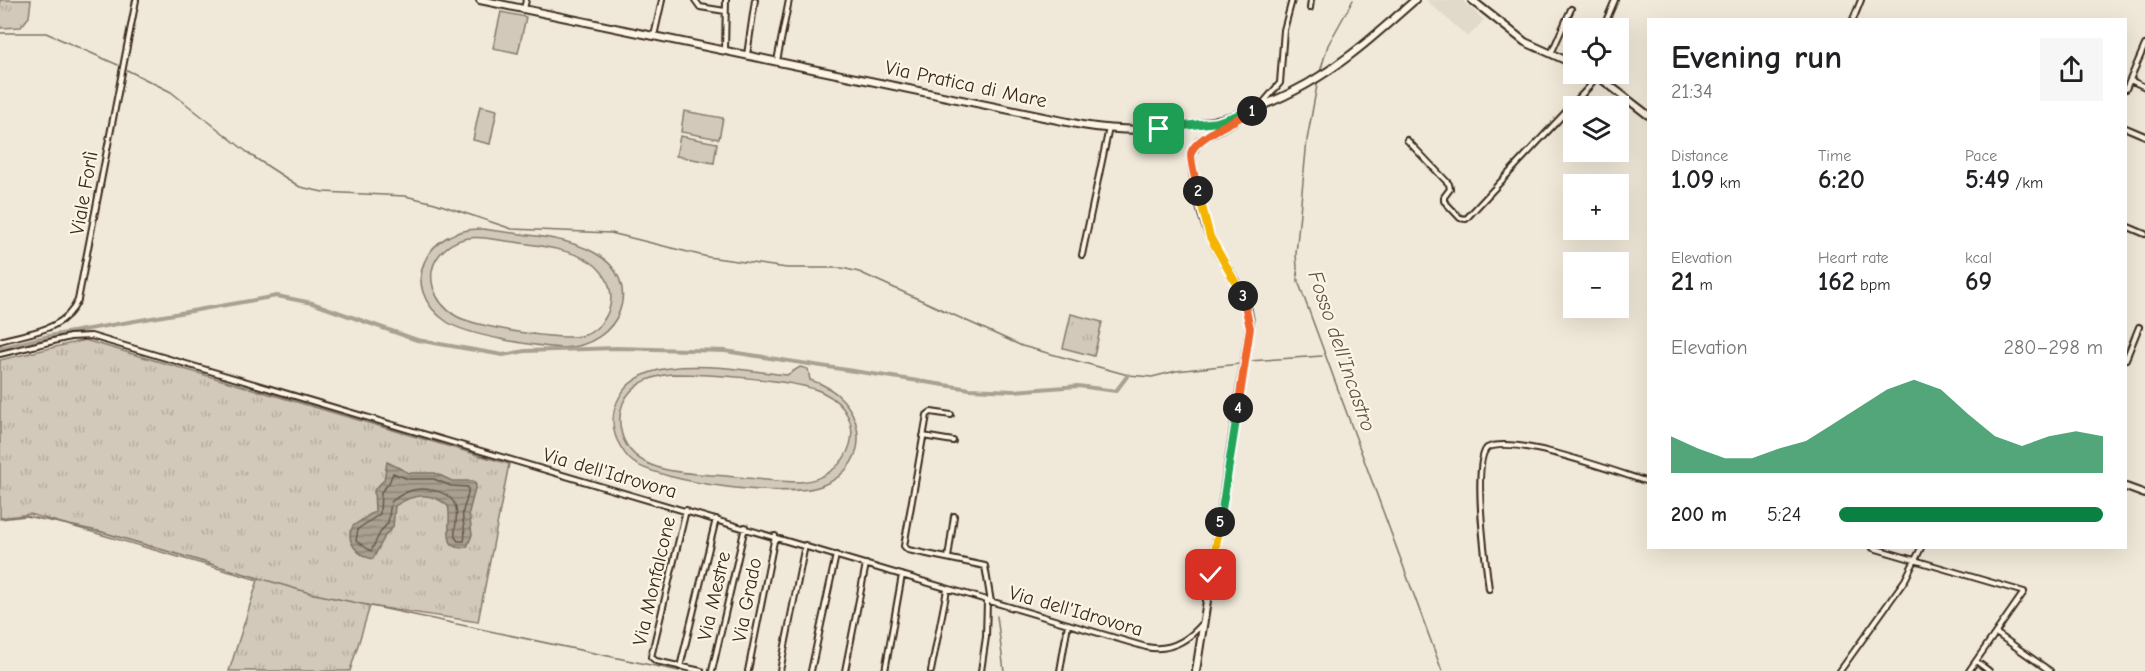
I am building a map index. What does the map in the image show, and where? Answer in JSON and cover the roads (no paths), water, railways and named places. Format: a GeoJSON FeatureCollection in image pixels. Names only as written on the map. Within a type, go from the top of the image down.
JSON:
{"type":"FeatureCollection","features":[{"type":"Feature","properties":{"kind":"street","name":"Viale Forlì"},"geometry":{"type":"LineString","coordinates":[[0,341],[56,325],[67,317],[78,300],[136,0]]}},
{"type":"Feature","properties":{"kind":"street","name":"Via Pratica di Mare"},"geometry":{"type":"LineString","coordinates":[[480,0],[1109,128],[1198,125],[1229,119],[1261,107],[1331,68],[1415,0]]}},
{"type":"Feature","properties":{"kind":"street"},"geometry":{"type":"LineString","coordinates":[[524,10],[526,0]]}},
{"type":"Feature","properties":{"kind":"street"},"geometry":{"type":"LineString","coordinates":[[654,37],[662,0]]}},
{"type":"Feature","properties":{"kind":"street"},"geometry":{"type":"LineString","coordinates":[[695,0],[700,7],[725,11]]}},
{"type":"Feature","properties":{"kind":"street"},"geometry":{"type":"LineString","coordinates":[[725,51],[726,0]]}},
{"type":"Feature","properties":{"kind":"street"},"geometry":{"type":"LineString","coordinates":[[747,55],[755,0]]}},
{"type":"Feature","properties":{"kind":"street"},"geometry":{"type":"LineString","coordinates":[[777,62],[789,0]]}},
{"type":"Feature","properties":{"kind":"street"},"geometry":{"type":"LineString","coordinates":[[1196,671],[1250,324],[1240,289],[1214,247],[1206,226],[1192,153],[1199,141],[1261,107],[1280,82],[1285,26],[1292,0]]}},
{"type":"Feature","properties":{"kind":"street"},"geometry":{"type":"LineString","coordinates":[[1310,8],[1311,0]]}},
{"type":"Feature","properties":{"kind":"street"},"geometry":{"type":"LineString","coordinates":[[1472,0],[1513,35],[1563,59]]}},
{"type":"Feature","properties":{"kind":"street"},"geometry":{"type":"LineString","coordinates":[[1607,18],[1615,0]]}},
{"type":"Feature","properties":{"kind":"street"},"geometry":{"type":"LineString","coordinates":[[1853,18],[1862,0]]}},
{"type":"Feature","properties":{"kind":"street"},"geometry":{"type":"LineString","coordinates":[[1551,54],[1571,9]]}},
{"type":"Feature","properties":{"kind":"street"},"geometry":{"type":"LineString","coordinates":[[2127,87],[2145,45]]}},
{"type":"Feature","properties":{"kind":"street"},"geometry":{"type":"LineString","coordinates":[[2130,80],[2145,87]]}},
{"type":"Feature","properties":{"kind":"street"},"geometry":{"type":"LineString","coordinates":[[1407,140],[1450,185],[1444,202],[1460,218],[1467,219],[1591,84]]}},
{"type":"Feature","properties":{"kind":"street"},"geometry":{"type":"LineString","coordinates":[[1609,84],[1647,114]]}},
{"type":"Feature","properties":{"kind":"street"},"geometry":{"type":"LineString","coordinates":[[1082,255],[1109,128]]}},
{"type":"Feature","properties":{"kind":"street"},"geometry":{"type":"LineString","coordinates":[[2127,128],[2145,136]]}},
{"type":"Feature","properties":{"kind":"street"},"geometry":{"type":"LineString","coordinates":[[2127,226],[2145,234]]}},
{"type":"Feature","properties":{"kind":"street"},"geometry":{"type":"LineString","coordinates":[[2127,357],[2139,327]]}},
{"type":"Feature","properties":{"kind":"street","name":"Via dell'Idrovora"},"geometry":{"type":"LineString","coordinates":[[0,354],[77,336],[98,338],[1146,647],[1163,649],[1185,640],[1203,622]]}},
{"type":"Feature","properties":{"kind":"street"},"geometry":{"type":"LineString","coordinates":[[951,415],[929,412],[904,546],[908,550],[986,567],[989,601],[981,671]]}},
{"type":"Feature","properties":{"kind":"street"},"geometry":{"type":"LineString","coordinates":[[923,436],[953,441]]}},
{"type":"Feature","properties":{"kind":"street"},"geometry":{"type":"LineString","coordinates":[[1489,589],[1482,525],[1482,455],[1495,445],[1519,445],[1647,482]]}},
{"type":"Feature","properties":{"kind":"street"},"geometry":{"type":"LineString","coordinates":[[2127,487],[2145,494]]}},
{"type":"Feature","properties":{"kind":"street","name":"Via Monfalcone"},"geometry":{"type":"LineString","coordinates":[[680,667],[652,659],[686,510]]}},
{"type":"Feature","properties":{"kind":"street"},"geometry":{"type":"LineString","coordinates":[[948,558],[954,516]]}},
{"type":"Feature","properties":{"kind":"street"},"geometry":{"type":"LineString","coordinates":[[701,671],[680,667],[716,519]]}},
{"type":"Feature","properties":{"kind":"street","name":"Via Mestre"},"geometry":{"type":"LineString","coordinates":[[711,671],[745,527]]}},
{"type":"Feature","properties":{"kind":"street","name":"Via Grado"},"geometry":{"type":"LineString","coordinates":[[748,671],[775,536]]}},
{"type":"Feature","properties":{"kind":"street"},"geometry":{"type":"LineString","coordinates":[[780,671],[805,545]]}},
{"type":"Feature","properties":{"kind":"street"},"geometry":{"type":"LineString","coordinates":[[1878,549],[2024,592],[1969,671]]}},
{"type":"Feature","properties":{"kind":"street"},"geometry":{"type":"LineString","coordinates":[[1840,671],[1906,579],[1921,549]]}},
{"type":"Feature","properties":{"kind":"street"},"geometry":{"type":"LineString","coordinates":[[811,671],[836,555]]}},
{"type":"Feature","properties":{"kind":"street"},"geometry":{"type":"LineString","coordinates":[[845,671],[866,564]]}},
{"type":"Feature","properties":{"kind":"street"},"geometry":{"type":"LineString","coordinates":[[885,671],[902,575]]}},
{"type":"Feature","properties":{"kind":"street"},"geometry":{"type":"LineString","coordinates":[[932,671],[947,590]]}},
{"type":"Feature","properties":{"kind":"street"},"geometry":{"type":"LineString","coordinates":[[1060,671],[1068,624]]}},
{"type":"Feature","properties":{"kind":"street"},"geometry":{"type":"LineString","coordinates":[[1996,633],[2050,671]]}},
{"type":"Feature","properties":{"kind":"street"},"geometry":{"type":"LineString","coordinates":[[1976,661],[1989,671]]}},
{"type":"Feature","properties":{"kind":"water"},"geometry":{"type":"Polygon","coordinates":[[[387,462],[409,473],[435,473],[452,481],[473,481],[476,485],[469,512],[472,535],[467,547],[458,548],[450,541],[448,506],[435,498],[422,496],[408,499],[395,506],[393,527],[386,534],[373,559],[362,555],[354,547],[350,537],[353,526],[375,511],[374,490],[384,480],[387,462]]]}},
{"type":"Feature","properties":{"kind":"waterway","name":"Fosso dell'Incastro"},"geometry":{"type":"LineString","coordinates":[[1320,72],[1328,45],[1353,0]]}},
{"type":"Feature","properties":{"kind":"waterway"},"geometry":{"type":"LineString","coordinates":[[0,33],[46,33],[118,65]]}},
{"type":"Feature","properties":{"kind":"waterway"},"geometry":{"type":"LineString","coordinates":[[127,70],[171,92],[252,156],[300,187],[323,192],[405,196],[435,203],[512,229],[611,233],[708,257],[787,268],[842,268],[859,272],[1022,346],[1128,375],[1152,377],[1176,371],[1239,364]]}},
{"type":"Feature","properties":{"kind":"waterway","name":"Fosso dell'Incastro"},"geometry":{"type":"LineString","coordinates":[[1318,80],[1307,140],[1296,254],[1298,281],[1442,671]]}},
{"type":"Feature","properties":{"kind":"waterway"},"geometry":{"type":"LineString","coordinates":[[0,348],[49,336],[277,296],[312,303],[417,340],[503,355],[525,351],[617,348],[725,351],[970,389],[1014,391],[1078,386],[1116,391],[1128,375]]}},
{"type":"Feature","properties":{"kind":"waterway"},"geometry":{"type":"LineString","coordinates":[[1249,361],[1322,356]]}},
{"type":"Feature","properties":{"kind":"waterway"},"geometry":{"type":"LineString","coordinates":[[0,519],[26,516],[102,532],[310,593],[679,671]]}},
{"type":"Feature","properties":{"kind":"waterway"},"geometry":{"type":"LineString","coordinates":[[997,616],[1004,671]]}}]}
